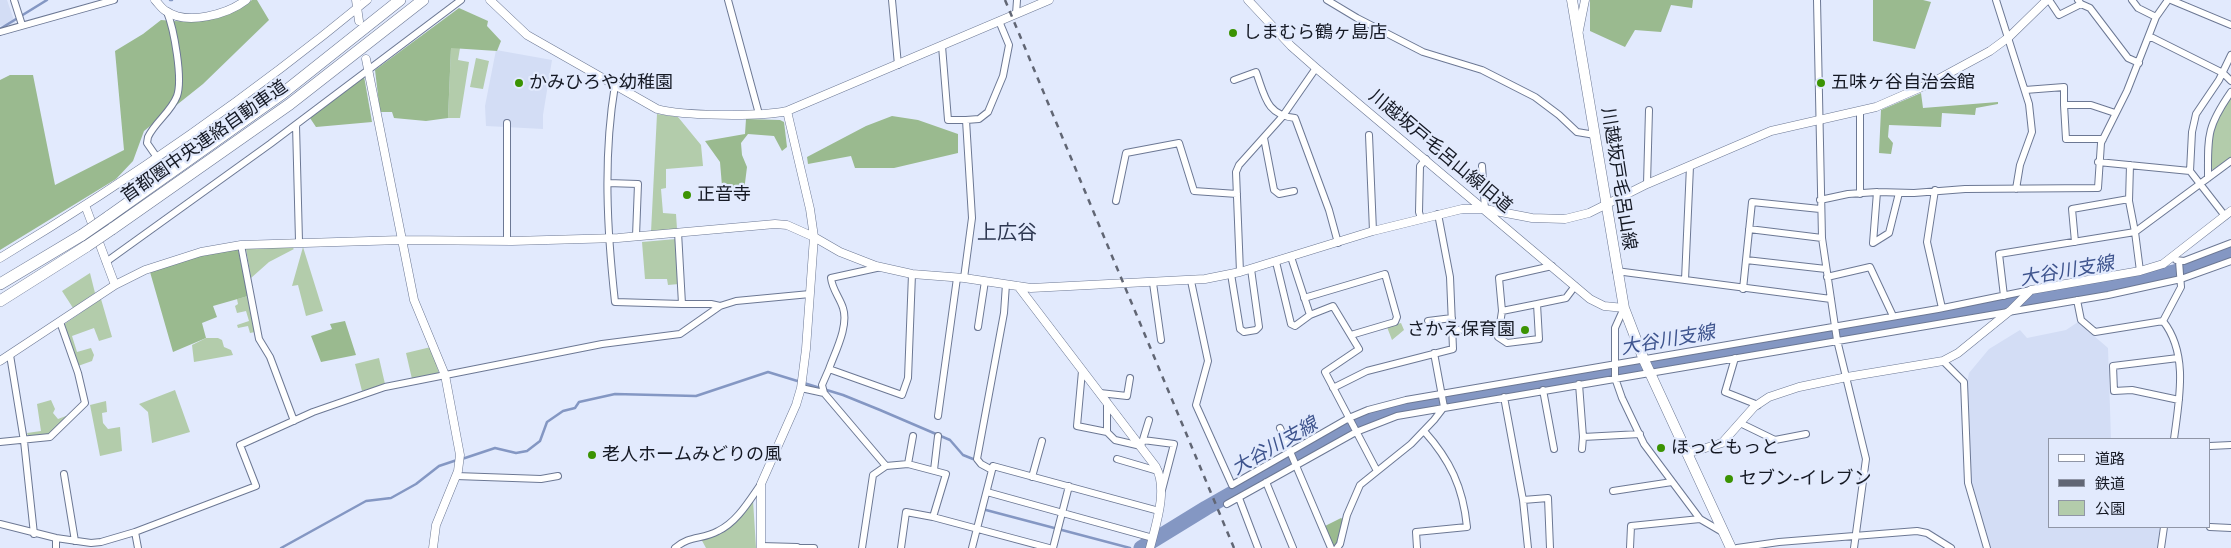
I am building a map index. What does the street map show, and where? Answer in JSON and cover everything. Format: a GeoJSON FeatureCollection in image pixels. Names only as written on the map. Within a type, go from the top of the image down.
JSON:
{"type":"FeatureCollection","features":[{"type":"Feature","properties":{"kind":"highway","name":"首都圏中央連絡自動車道"},"geometry":{"type":"LineString","coordinates":[[0,284],[108,218],[283,93],[400,0]]}},
{"type":"Feature","properties":{"kind":"highway","name":"首都圏中央連絡自動車道"},"geometry":{"type":"LineString","coordinates":[[0,301],[87,246],[290,104],[423,0]]}},
{"type":"Feature","properties":{"kind":"main road","name":"川越坂戸毛呂山線"},"geometry":{"type":"LineString","coordinates":[[1572,0],[1616,271],[1624,308],[1644,360],[1689,452],[1731,548]]}},
{"type":"Feature","properties":{"kind":"street"},"geometry":{"type":"LineString","coordinates":[[14,0],[22,25]]}},
{"type":"Feature","properties":{"kind":"street"},"geometry":{"type":"LineString","coordinates":[[0,32],[114,0]]}},
{"type":"Feature","properties":{"kind":"street"},"geometry":{"type":"LineString","coordinates":[[155,0],[167,12],[174,27],[179,86],[174,101],[148,137],[147,143],[156,156]]}},
{"type":"Feature","properties":{"kind":"street"},"geometry":{"type":"LineString","coordinates":[[167,12],[195,19],[235,9],[246,0]]}},
{"type":"Feature","properties":{"kind":"street"},"geometry":{"type":"LineString","coordinates":[[0,258],[85,205],[251,90],[356,4],[367,0]]}},
{"type":"Feature","properties":{"kind":"street"},"geometry":{"type":"LineString","coordinates":[[106,262],[368,72],[461,0]]}},
{"type":"Feature","properties":{"kind":"street"},"geometry":{"type":"LineString","coordinates":[[490,0],[527,35],[650,105],[667,111],[759,114],[787,111],[1049,0]]}},
{"type":"Feature","properties":{"kind":"street"},"geometry":{"type":"LineString","coordinates":[[728,0],[759,114]]}},
{"type":"Feature","properties":{"kind":"street"},"geometry":{"type":"LineString","coordinates":[[892,0],[898,65]]}},
{"type":"Feature","properties":{"kind":"street"},"geometry":{"type":"LineString","coordinates":[[1016,14],[1017,0]]}},
{"type":"Feature","properties":{"kind":"street","name":"川越坂戸毛呂山線旧道"},"geometry":{"type":"LineString","coordinates":[[1248,0],[1291,46],[1316,68],[1575,286],[1596,302],[1612,307],[1624,308]]}},
{"type":"Feature","properties":{"kind":"street"},"geometry":{"type":"LineString","coordinates":[[1327,0],[1357,18],[1423,52],[1482,70],[1535,97],[1560,115],[1577,132],[1595,135]]}},
{"type":"Feature","properties":{"kind":"street"},"geometry":{"type":"LineString","coordinates":[[1578,36],[1585,0]]}},
{"type":"Feature","properties":{"kind":"street"},"geometry":{"type":"LineString","coordinates":[[1817,0],[1822,238],[1834,326],[1866,459],[1854,548]]}},
{"type":"Feature","properties":{"kind":"street"},"geometry":{"type":"LineString","coordinates":[[1996,0],[2029,104],[2032,132],[2020,164],[2016,189]]}},
{"type":"Feature","properties":{"kind":"street"},"geometry":{"type":"LineString","coordinates":[[0,361],[115,285],[145,270],[201,252],[241,245],[401,240],[507,241],[608,239],[775,224],[787,226],[814,237],[840,252],[882,267],[912,274],[960,278],[1031,288],[1191,281],[1240,272],[1338,244],[1373,231],[1462,209],[1485,209],[1532,218],[1565,219],[1589,213],[1647,184],[1771,131],[1876,107],[1931,83],[1990,51],[2048,0],[2059,15],[2080,2],[2090,8],[2128,58],[2139,63]]}},
{"type":"Feature","properties":{"kind":"street"},"geometry":{"type":"LineString","coordinates":[[2132,0],[2138,8],[2156,17]]}},
{"type":"Feature","properties":{"kind":"street"},"geometry":{"type":"LineString","coordinates":[[1820,200],[1877,192],[2098,188],[2098,162],[2103,139],[2128,91],[2156,17],[2169,0],[2231,25]]}},
{"type":"Feature","properties":{"kind":"street"},"geometry":{"type":"LineString","coordinates":[[356,4],[359,21]]}},
{"type":"Feature","properties":{"kind":"street"},"geometry":{"type":"LineString","coordinates":[[942,46],[948,120],[979,118],[988,112],[1003,76],[1009,45],[999,21]]}},
{"type":"Feature","properties":{"kind":"street"},"geometry":{"type":"LineString","coordinates":[[2149,36],[2223,72],[2231,81]]}},
{"type":"Feature","properties":{"kind":"street"},"geometry":{"type":"LineString","coordinates":[[2176,262],[2228,214],[2190,171],[2192,132],[2196,114],[2223,72],[2231,55]]}},
{"type":"Feature","properties":{"kind":"street"},"geometry":{"type":"LineString","coordinates":[[366,59],[414,300],[445,375],[460,455],[456,476],[436,525],[433,548]]}},
{"type":"Feature","properties":{"kind":"street"},"geometry":{"type":"LineString","coordinates":[[1240,272],[1236,172],[1239,165],[1282,117],[1316,68]]}},
{"type":"Feature","properties":{"kind":"street"},"geometry":{"type":"LineString","coordinates":[[1234,80],[1256,72],[1270,108],[1282,117],[1295,118],[1323,195],[1338,244]]}},
{"type":"Feature","properties":{"kind":"street"},"geometry":{"type":"LineString","coordinates":[[615,85],[609,123],[608,182],[608,239],[615,302],[710,304],[720,306]]}},
{"type":"Feature","properties":{"kind":"street"},"geometry":{"type":"LineString","coordinates":[[2025,90],[2064,87],[2066,139],[2103,139]]}},
{"type":"Feature","properties":{"kind":"street"},"geometry":{"type":"LineString","coordinates":[[2208,178],[2208,135],[2215,115],[2231,92]]}},
{"type":"Feature","properties":{"kind":"street"},"geometry":{"type":"LineString","coordinates":[[2064,105],[2091,105],[2115,113]]}},
{"type":"Feature","properties":{"kind":"street"},"geometry":{"type":"LineString","coordinates":[[1647,184],[1649,110]]}},
{"type":"Feature","properties":{"kind":"street"},"geometry":{"type":"LineString","coordinates":[[675,548],[687,539],[718,531],[738,515],[760,484],[796,405],[801,388],[814,237],[810,209],[787,111]]}},
{"type":"Feature","properties":{"kind":"street"},"geometry":{"type":"LineString","coordinates":[[1860,111],[1860,194]]}},
{"type":"Feature","properties":{"kind":"street"},"geometry":{"type":"LineString","coordinates":[[938,416],[960,278],[972,218],[966,120]]}},
{"type":"Feature","properties":{"kind":"street"},"geometry":{"type":"LineString","coordinates":[[507,241],[508,122]]}},
{"type":"Feature","properties":{"kind":"street"},"geometry":{"type":"LineString","coordinates":[[296,124],[299,242]]}},
{"type":"Feature","properties":{"kind":"street"},"geometry":{"type":"LineString","coordinates":[[1369,136],[1373,231]]}},
{"type":"Feature","properties":{"kind":"street"},"geometry":{"type":"LineString","coordinates":[[1264,138],[1274,190],[1279,194],[1294,191]]}},
{"type":"Feature","properties":{"kind":"street"},"geometry":{"type":"LineString","coordinates":[[1116,201],[1126,152],[1179,143],[1194,191],[1237,194]]}},
{"type":"Feature","properties":{"kind":"street"},"geometry":{"type":"LineString","coordinates":[[1421,219],[1420,166],[1426,159]]}},
{"type":"Feature","properties":{"kind":"street"},"geometry":{"type":"LineString","coordinates":[[2004,296],[2000,254],[2135,232],[2231,161]]}},
{"type":"Feature","properties":{"kind":"street"},"geometry":{"type":"LineString","coordinates":[[2098,162],[2190,171]]}},
{"type":"Feature","properties":{"kind":"street"},"geometry":{"type":"LineString","coordinates":[[2130,165],[2129,199],[2140,271]]}},
{"type":"Feature","properties":{"kind":"street"},"geometry":{"type":"LineString","coordinates":[[1482,166],[1485,209]]}},
{"type":"Feature","properties":{"kind":"street"},"geometry":{"type":"LineString","coordinates":[[1685,280],[1690,166]]}},
{"type":"Feature","properties":{"kind":"street"},"geometry":{"type":"LineString","coordinates":[[608,182],[638,184],[636,236]]}},
{"type":"Feature","properties":{"kind":"street"},"geometry":{"type":"LineString","coordinates":[[1935,190],[1927,242],[1942,308]]}},
{"type":"Feature","properties":{"kind":"street"},"geometry":{"type":"LineString","coordinates":[[1877,192],[1873,243],[1889,233],[1899,192]]}},
{"type":"Feature","properties":{"kind":"street"},"geometry":{"type":"LineString","coordinates":[[2075,242],[2072,209],[2129,199]]}},
{"type":"Feature","properties":{"kind":"street"},"geometry":{"type":"LineString","coordinates":[[1743,288],[1752,202],[1820,209]]}},
{"type":"Feature","properties":{"kind":"street"},"geometry":{"type":"LineString","coordinates":[[85,205],[115,285]]}},
{"type":"Feature","properties":{"kind":"street"},"geometry":{"type":"LineString","coordinates":[[1333,388],[1367,371],[1453,349],[1450,277],[1438,214]]}},
{"type":"Feature","properties":{"kind":"street"},"geometry":{"type":"LineString","coordinates":[[1749,229],[1822,238]]}},
{"type":"Feature","properties":{"kind":"street"},"geometry":{"type":"LineString","coordinates":[[678,232],[682,304]]}},
{"type":"Feature","properties":{"kind":"street"},"geometry":{"type":"LineString","coordinates":[[1191,281],[1208,361],[1196,405],[1232,485],[1291,453],[1349,418],[1397,403],[1942,308],[2140,271],[2163,264],[2184,261],[2231,243]]}},
{"type":"Feature","properties":{"kind":"street"},"geometry":{"type":"LineString","coordinates":[[241,245],[259,339],[270,357],[294,421]]}},
{"type":"Feature","properties":{"kind":"street"},"geometry":{"type":"LineString","coordinates":[[1291,257],[1310,316]]}},
{"type":"Feature","properties":{"kind":"street"},"geometry":{"type":"LineString","coordinates":[[1746,260],[1826,269]]}},
{"type":"Feature","properties":{"kind":"street"},"geometry":{"type":"LineString","coordinates":[[1227,504],[1356,432],[1397,416],[2077,300],[2181,278],[2231,261]]}},
{"type":"Feature","properties":{"kind":"street"},"geometry":{"type":"LineString","coordinates":[[1276,262],[1291,324],[1295,326],[1310,316],[1333,306],[1359,349],[1325,372],[1377,471]]}},
{"type":"Feature","properties":{"kind":"street"},"geometry":{"type":"LineString","coordinates":[[2163,321],[2181,287],[2181,278],[2176,262]]}},
{"type":"Feature","properties":{"kind":"street"},"geometry":{"type":"LineString","coordinates":[[1537,304],[1539,339],[1507,343],[1498,337],[1502,311],[1499,278],[1552,266]]}},
{"type":"Feature","properties":{"kind":"street"},"geometry":{"type":"LineString","coordinates":[[882,267],[831,278],[844,310],[844,319],[840,339],[822,385],[824,393],[886,466]]}},
{"type":"Feature","properties":{"kind":"street"},"geometry":{"type":"LineString","coordinates":[[1828,277],[1870,267],[1893,316]]}},
{"type":"Feature","properties":{"kind":"street"},"geometry":{"type":"LineString","coordinates":[[1231,274],[1240,330],[1244,332],[1256,330],[1259,326],[1251,269]]}},
{"type":"Feature","properties":{"kind":"street"},"geometry":{"type":"LineString","coordinates":[[1616,271],[1830,299]]}},
{"type":"Feature","properties":{"kind":"street"},"geometry":{"type":"LineString","coordinates":[[829,369],[902,395],[908,378],[912,274]]}},
{"type":"Feature","properties":{"kind":"street"},"geometry":{"type":"LineString","coordinates":[[1304,298],[1385,274],[1397,317],[1395,322],[1351,335]]}},
{"type":"Feature","properties":{"kind":"street"},"geometry":{"type":"LineString","coordinates":[[978,327],[985,281]]}},
{"type":"Feature","properties":{"kind":"street"},"geometry":{"type":"LineString","coordinates":[[1152,283],[1161,340]]}},
{"type":"Feature","properties":{"kind":"street"},"geometry":{"type":"LineString","coordinates":[[992,470],[977,459],[1004,313],[1006,284]]}},
{"type":"Feature","properties":{"kind":"street"},"geometry":{"type":"LineString","coordinates":[[1018,286],[1106,402],[1142,443],[1158,471],[1160,500]]}},
{"type":"Feature","properties":{"kind":"street"},"geometry":{"type":"LineString","coordinates":[[1502,311],[1566,298],[1575,286]]}},
{"type":"Feature","properties":{"kind":"street"},"geometry":{"type":"LineString","coordinates":[[1689,452],[1722,443],[1758,405],[1769,397],[1800,387],[1942,360],[1958,353],[2011,310],[2031,290]]}},
{"type":"Feature","properties":{"kind":"street"},"geometry":{"type":"LineString","coordinates":[[0,524],[56,538],[101,542],[135,532],[256,486],[240,445],[362,394],[445,375],[602,344],[680,334],[720,306],[736,301],[810,294]]}},
{"type":"Feature","properties":{"kind":"street"},"geometry":{"type":"LineString","coordinates":[[2077,300],[2081,320],[2095,332],[2163,321]]}},
{"type":"Feature","properties":{"kind":"street"},"geometry":{"type":"LineString","coordinates":[[1624,308],[1615,328],[1615,378],[1644,444],[1700,519],[1725,534]]}},
{"type":"Feature","properties":{"kind":"street"},"geometry":{"type":"LineString","coordinates":[[1428,321],[1452,318]]}},
{"type":"Feature","properties":{"kind":"street"},"geometry":{"type":"LineString","coordinates":[[2163,321],[2174,335],[2181,373],[2174,438]]}},
{"type":"Feature","properties":{"kind":"street"},"geometry":{"type":"LineString","coordinates":[[0,442],[55,435],[85,403],[78,373],[60,322]]}},
{"type":"Feature","properties":{"kind":"street"},"geometry":{"type":"LineString","coordinates":[[1452,330],[1498,329]]}},
{"type":"Feature","properties":{"kind":"street"},"geometry":{"type":"LineString","coordinates":[[1434,353],[1444,407]]}},
{"type":"Feature","properties":{"kind":"street"},"geometry":{"type":"LineString","coordinates":[[10,355],[24,440],[34,534]]}},
{"type":"Feature","properties":{"kind":"street"},"geometry":{"type":"LineString","coordinates":[[1735,358],[1726,392],[1758,405]]}},
{"type":"Feature","properties":{"kind":"street"},"geometry":{"type":"LineString","coordinates":[[2178,358],[2112,366],[2114,391],[2132,390],[2179,400]]}},
{"type":"Feature","properties":{"kind":"street"},"geometry":{"type":"LineString","coordinates":[[1942,360],[1964,382],[1968,484],[1987,548]]}},
{"type":"Feature","properties":{"kind":"street"},"geometry":{"type":"LineString","coordinates":[[1082,370],[1077,426],[1107,432],[1115,440],[1174,444],[1150,548]]}},
{"type":"Feature","properties":{"kind":"street"},"geometry":{"type":"LineString","coordinates":[[1100,393],[1128,396],[1130,378]]}},
{"type":"Feature","properties":{"kind":"street"},"geometry":{"type":"LineString","coordinates":[[1579,384],[1583,437],[1582,449]]}},
{"type":"Feature","properties":{"kind":"street"},"geometry":{"type":"LineString","coordinates":[[801,388],[824,393]]}},
{"type":"Feature","properties":{"kind":"street"},"geometry":{"type":"LineString","coordinates":[[1543,390],[1554,449]]}},
{"type":"Feature","properties":{"kind":"street"},"geometry":{"type":"LineString","coordinates":[[1504,397],[1523,500],[1528,548]]}},
{"type":"Feature","properties":{"kind":"street"},"geometry":{"type":"LineString","coordinates":[[1106,402],[1107,432]]}},
{"type":"Feature","properties":{"kind":"street"},"geometry":{"type":"LineString","coordinates":[[1337,548],[1340,544],[1347,515],[1360,484],[1424,431],[1444,407]]}},
{"type":"Feature","properties":{"kind":"street"},"geometry":{"type":"LineString","coordinates":[[1142,443],[1149,420]]}},
{"type":"Feature","properties":{"kind":"street"},"geometry":{"type":"LineString","coordinates":[[1740,423],[1775,440],[1806,434]]}},
{"type":"Feature","properties":{"kind":"street"},"geometry":{"type":"LineString","coordinates":[[1280,428],[1330,548]]}},
{"type":"Feature","properties":{"kind":"street"},"geometry":{"type":"LineString","coordinates":[[1416,548],[1416,532],[1468,527],[1455,476],[1443,453],[1424,431]]}},
{"type":"Feature","properties":{"kind":"street"},"geometry":{"type":"LineString","coordinates":[[1583,437],[1640,434]]}},
{"type":"Feature","properties":{"kind":"street"},"geometry":{"type":"LineString","coordinates":[[908,464],[913,436]]}},
{"type":"Feature","properties":{"kind":"street"},"geometry":{"type":"LineString","coordinates":[[934,470],[938,436]]}},
{"type":"Feature","properties":{"kind":"street"},"geometry":{"type":"LineString","coordinates":[[1032,477],[1042,441]]}},
{"type":"Feature","properties":{"kind":"street"},"geometry":{"type":"LineString","coordinates":[[2211,446],[2231,445]]}},
{"type":"Feature","properties":{"kind":"street"},"geometry":{"type":"LineString","coordinates":[[1117,459],[1158,471]]}},
{"type":"Feature","properties":{"kind":"street"},"geometry":{"type":"LineString","coordinates":[[862,548],[873,475],[886,466],[908,464],[946,474],[933,517]]}},
{"type":"Feature","properties":{"kind":"street"},"geometry":{"type":"LineString","coordinates":[[972,548],[993,466],[1159,511]]}},
{"type":"Feature","properties":{"kind":"street"},"geometry":{"type":"LineString","coordinates":[[64,474],[75,541]]}},
{"type":"Feature","properties":{"kind":"street"},"geometry":{"type":"LineString","coordinates":[[456,476],[541,479],[558,476]]}},
{"type":"Feature","properties":{"kind":"street"},"geometry":{"type":"LineString","coordinates":[[1266,482],[1293,548]]}},
{"type":"Feature","properties":{"kind":"street"},"geometry":{"type":"LineString","coordinates":[[1613,491],[1672,482]]}},
{"type":"Feature","properties":{"kind":"street"},"geometry":{"type":"LineString","coordinates":[[760,484],[761,547],[814,548]]}},
{"type":"Feature","properties":{"kind":"street"},"geometry":{"type":"LineString","coordinates":[[1054,548],[1069,486]]}},
{"type":"Feature","properties":{"kind":"street"},"geometry":{"type":"LineString","coordinates":[[987,492],[1153,538]]}},
{"type":"Feature","properties":{"kind":"street"},"geometry":{"type":"LineString","coordinates":[[1239,498],[1258,548]]}},
{"type":"Feature","properties":{"kind":"street"},"geometry":{"type":"LineString","coordinates":[[1523,500],[1548,498],[1550,548]]}},
{"type":"Feature","properties":{"kind":"street"},"geometry":{"type":"LineString","coordinates":[[901,548],[906,512],[933,517],[1049,548]]}},
{"type":"Feature","properties":{"kind":"street"},"geometry":{"type":"LineString","coordinates":[[1630,548],[1631,526],[1700,519]]}},
{"type":"Feature","properties":{"kind":"street"},"geometry":{"type":"LineString","coordinates":[[2211,526],[2231,528]]}},
{"type":"Feature","properties":{"kind":"street"},"geometry":{"type":"LineString","coordinates":[[2161,548],[2164,528]]}},
{"type":"Feature","properties":{"kind":"street"},"geometry":{"type":"LineString","coordinates":[[1737,548],[1855,535],[1917,531],[1927,534],[1952,548]]}},
{"type":"Feature","properties":{"kind":"street"},"geometry":{"type":"LineString","coordinates":[[135,532],[138,548]]}},
{"type":"Feature","properties":{"kind":"street"},"geometry":{"type":"LineString","coordinates":[[56,538],[56,548]]}},
{"type":"Feature","properties":{"kind":"shaded area"},"geometry":{"type":"Polygon","coordinates":[[[0,0],[7,0],[15,23],[0,26],[0,0]]]}},
{"type":"Feature","properties":{"kind":"shaded area","name":"かみひろや幼稚園"},"geometry":{"type":"Polygon","coordinates":[[[496,50],[552,60],[543,115],[543,129],[486,126],[485,106],[496,50]]]}},
{"type":"Feature","properties":{"kind":"shaded area"},"geometry":{"type":"Polygon","coordinates":[[[2078,322],[2108,348],[2111,438],[2048,438],[2048,528],[2160,528],[2158,548],[1991,548],[1971,481],[1966,388],[1969,373],[1989,349],[2020,330],[2027,338],[2066,330],[2078,322]]]}},
{"type":"Feature","properties":{"kind":"green space"},"geometry":{"type":"Polygon","coordinates":[[[252,0],[257,0],[269,20],[203,84],[144,131],[133,161],[116,179],[0,250],[0,80],[10,75],[33,75],[55,185],[124,150],[115,51],[143,34],[161,20],[197,21],[219,17],[252,0]]]}},
{"type":"Feature","properties":{"kind":"green space"},"geometry":{"type":"Polygon","coordinates":[[[1590,0],[1693,0],[1692,8],[1671,5],[1661,32],[1635,30],[1625,47],[1590,31],[1590,0]]]}},
{"type":"Feature","properties":{"kind":"green space"},"geometry":{"type":"Polygon","coordinates":[[[1873,0],[1923,0],[1931,2],[1915,49],[1873,41],[1873,0]]]}},
{"type":"Feature","properties":{"kind":"green space"},"geometry":{"type":"Polygon","coordinates":[[[459,8],[488,21],[487,26],[501,41],[497,51],[451,48],[448,118],[426,121],[394,118],[392,112],[380,112],[375,70],[459,8]]]}},
{"type":"Feature","properties":{"kind":"green space"},"geometry":{"type":"Polygon","coordinates":[[[451,48],[460,48],[458,60],[469,62],[460,118],[448,118],[451,48]]]}},
{"type":"Feature","properties":{"kind":"green space"},"geometry":{"type":"Polygon","coordinates":[[[476,58],[489,61],[483,89],[470,87],[476,58]]]}},
{"type":"Feature","properties":{"kind":"green space"},"geometry":{"type":"Polygon","coordinates":[[[364,76],[372,122],[316,127],[310,118],[364,76]]]}},
{"type":"Feature","properties":{"kind":"green space"},"geometry":{"type":"Polygon","coordinates":[[[1921,93],[1923,108],[1998,102],[1998,104],[1976,108],[1975,115],[1942,113],[1941,127],[1889,125],[1888,137],[1893,143],[1891,154],[1879,153],[1881,110],[1921,93]]]}},
{"type":"Feature","properties":{"kind":"green space"},"geometry":{"type":"Polygon","coordinates":[[[2231,95],[2231,157],[2213,170],[2210,168],[2211,137],[2215,122],[2231,95]]]}},
{"type":"Feature","properties":{"kind":"green space"},"geometry":{"type":"Polygon","coordinates":[[[657,114],[678,117],[701,145],[703,166],[666,169],[666,188],[661,189],[663,213],[676,214],[677,229],[651,232],[657,114]]]}},
{"type":"Feature","properties":{"kind":"green space"},"geometry":{"type":"Polygon","coordinates":[[[892,116],[918,120],[958,134],[958,153],[894,168],[855,168],[851,156],[808,164],[807,157],[866,126],[892,116]]]}},
{"type":"Feature","properties":{"kind":"green space"},"geometry":{"type":"Polygon","coordinates":[[[746,119],[780,120],[784,122],[787,147],[782,151],[774,136],[748,134],[741,143],[742,155],[747,167],[744,191],[735,193],[722,186],[720,162],[705,141],[745,134],[746,119]]]}},
{"type":"Feature","properties":{"kind":"green space"},"geometry":{"type":"Polygon","coordinates":[[[676,239],[679,284],[668,285],[667,279],[645,279],[642,242],[676,239]]]}},
{"type":"Feature","properties":{"kind":"green space"},"geometry":{"type":"Polygon","coordinates":[[[292,247],[294,249],[269,262],[251,278],[246,249],[292,247]]]}},
{"type":"Feature","properties":{"kind":"green space"},"geometry":{"type":"Polygon","coordinates":[[[303,247],[323,311],[306,316],[298,285],[292,286],[303,247]]]}},
{"type":"Feature","properties":{"kind":"green space"},"geometry":{"type":"Polygon","coordinates":[[[238,249],[248,296],[213,306],[217,317],[202,323],[206,338],[173,352],[150,272],[197,257],[238,249]]]}},
{"type":"Feature","properties":{"kind":"green space"},"geometry":{"type":"Polygon","coordinates":[[[90,273],[95,293],[73,308],[62,291],[90,273]]]}},
{"type":"Feature","properties":{"kind":"green space"},"geometry":{"type":"Polygon","coordinates":[[[248,296],[255,332],[250,333],[248,326],[238,328],[237,325],[249,321],[246,311],[237,313],[235,306],[238,304],[237,299],[248,296]]]}},
{"type":"Feature","properties":{"kind":"green space"},"geometry":{"type":"Polygon","coordinates":[[[101,299],[112,337],[99,341],[94,328],[72,336],[77,352],[91,348],[94,355],[92,361],[78,366],[63,325],[101,299]]]}},
{"type":"Feature","properties":{"kind":"green space"},"geometry":{"type":"Polygon","coordinates":[[[345,321],[356,355],[321,362],[311,336],[332,329],[330,324],[345,321]]]}},
{"type":"Feature","properties":{"kind":"green space"},"geometry":{"type":"Polygon","coordinates":[[[1401,323],[1404,330],[1392,340],[1387,327],[1401,323]]]}},
{"type":"Feature","properties":{"kind":"green space"},"geometry":{"type":"Polygon","coordinates":[[[206,338],[222,340],[224,347],[231,350],[233,355],[194,362],[192,345],[206,338]]]}},
{"type":"Feature","properties":{"kind":"green space"},"geometry":{"type":"Polygon","coordinates":[[[431,347],[439,373],[412,379],[406,353],[431,347]]]}},
{"type":"Feature","properties":{"kind":"green space"},"geometry":{"type":"Polygon","coordinates":[[[379,358],[385,384],[362,391],[355,364],[379,358]]]}},
{"type":"Feature","properties":{"kind":"green space"},"geometry":{"type":"Polygon","coordinates":[[[175,390],[190,432],[152,443],[148,412],[139,404],[175,390]]]}},
{"type":"Feature","properties":{"kind":"green space"},"geometry":{"type":"Polygon","coordinates":[[[51,400],[55,409],[53,413],[58,419],[66,416],[68,418],[49,434],[28,436],[27,433],[41,431],[37,404],[51,400]]]}},
{"type":"Feature","properties":{"kind":"green space"},"geometry":{"type":"Polygon","coordinates":[[[106,401],[107,412],[102,413],[103,423],[108,429],[120,427],[122,451],[100,456],[90,405],[106,401]]]}},
{"type":"Feature","properties":{"kind":"green space"},"geometry":{"type":"Polygon","coordinates":[[[753,500],[756,548],[706,548],[700,537],[718,531],[753,500]]]}},
{"type":"Feature","properties":{"kind":"green space"},"geometry":{"type":"Polygon","coordinates":[[[1341,518],[1344,520],[1340,542],[1333,548],[1323,527],[1341,518]]]}},
{"type":"Feature","properties":{"kind":"waterway"},"geometry":{"type":"LineString","coordinates":[[0,29],[47,0]]}},
{"type":"Feature","properties":{"kind":"waterway","name":"大谷川支線"},"geometry":{"type":"LineString","coordinates":[[1141,548],[1206,508],[1357,422],[1401,408],[2157,276],[2186,269],[2231,251]]}},
{"type":"Feature","properties":{"kind":"waterway"},"geometry":{"type":"LineString","coordinates":[[462,459],[495,448],[516,453],[527,451],[540,441],[547,422],[563,411],[575,408],[579,402],[615,394],[696,396],[768,372],[843,395],[880,410],[950,440],[963,455],[973,459]]}},
{"type":"Feature","properties":{"kind":"waterway"},"geometry":{"type":"LineString","coordinates":[[281,548],[366,501],[391,498],[416,484],[439,466],[457,460]]}},
{"type":"Feature","properties":{"kind":"waterway"},"geometry":{"type":"LineString","coordinates":[[986,510],[1130,548]]}},
{"type":"Feature","properties":{"kind":"railway"},"geometry":{"type":"LineString","coordinates":[[1005,0],[1234,548]]}},
{"type":"Feature","properties":{"kind":"place","name":"しまむら鶴ヶ島店"},"geometry":{"type":"Point","coordinates":[1233,33]}},
{"type":"Feature","properties":{"kind":"place","name":"かみひろや幼稚園"},"geometry":{"type":"Point","coordinates":[519,83]}},
{"type":"Feature","properties":{"kind":"place","name":"五味ヶ谷自治会館"},"geometry":{"type":"Point","coordinates":[1821,83]}},
{"type":"Feature","properties":{"kind":"place","name":"正音寺"},"geometry":{"type":"Point","coordinates":[687,195]}},
{"type":"Feature","properties":{"kind":"place","name":"さかえ保育園"},"geometry":{"type":"Point","coordinates":[1525,330]}},
{"type":"Feature","properties":{"kind":"place","name":"ほっともっと"},"geometry":{"type":"Point","coordinates":[1661,448]}},
{"type":"Feature","properties":{"kind":"place","name":"老人ホームみどりの風"},"geometry":{"type":"Point","coordinates":[592,455]}},
{"type":"Feature","properties":{"kind":"place","name":"セブン-イレブン"},"geometry":{"type":"Point","coordinates":[1729,479]}},
{"type":"Feature","properties":{"kind":"district","name":"上広谷"},"geometry":{"type":"Point","coordinates":[1007,234]}}]}
